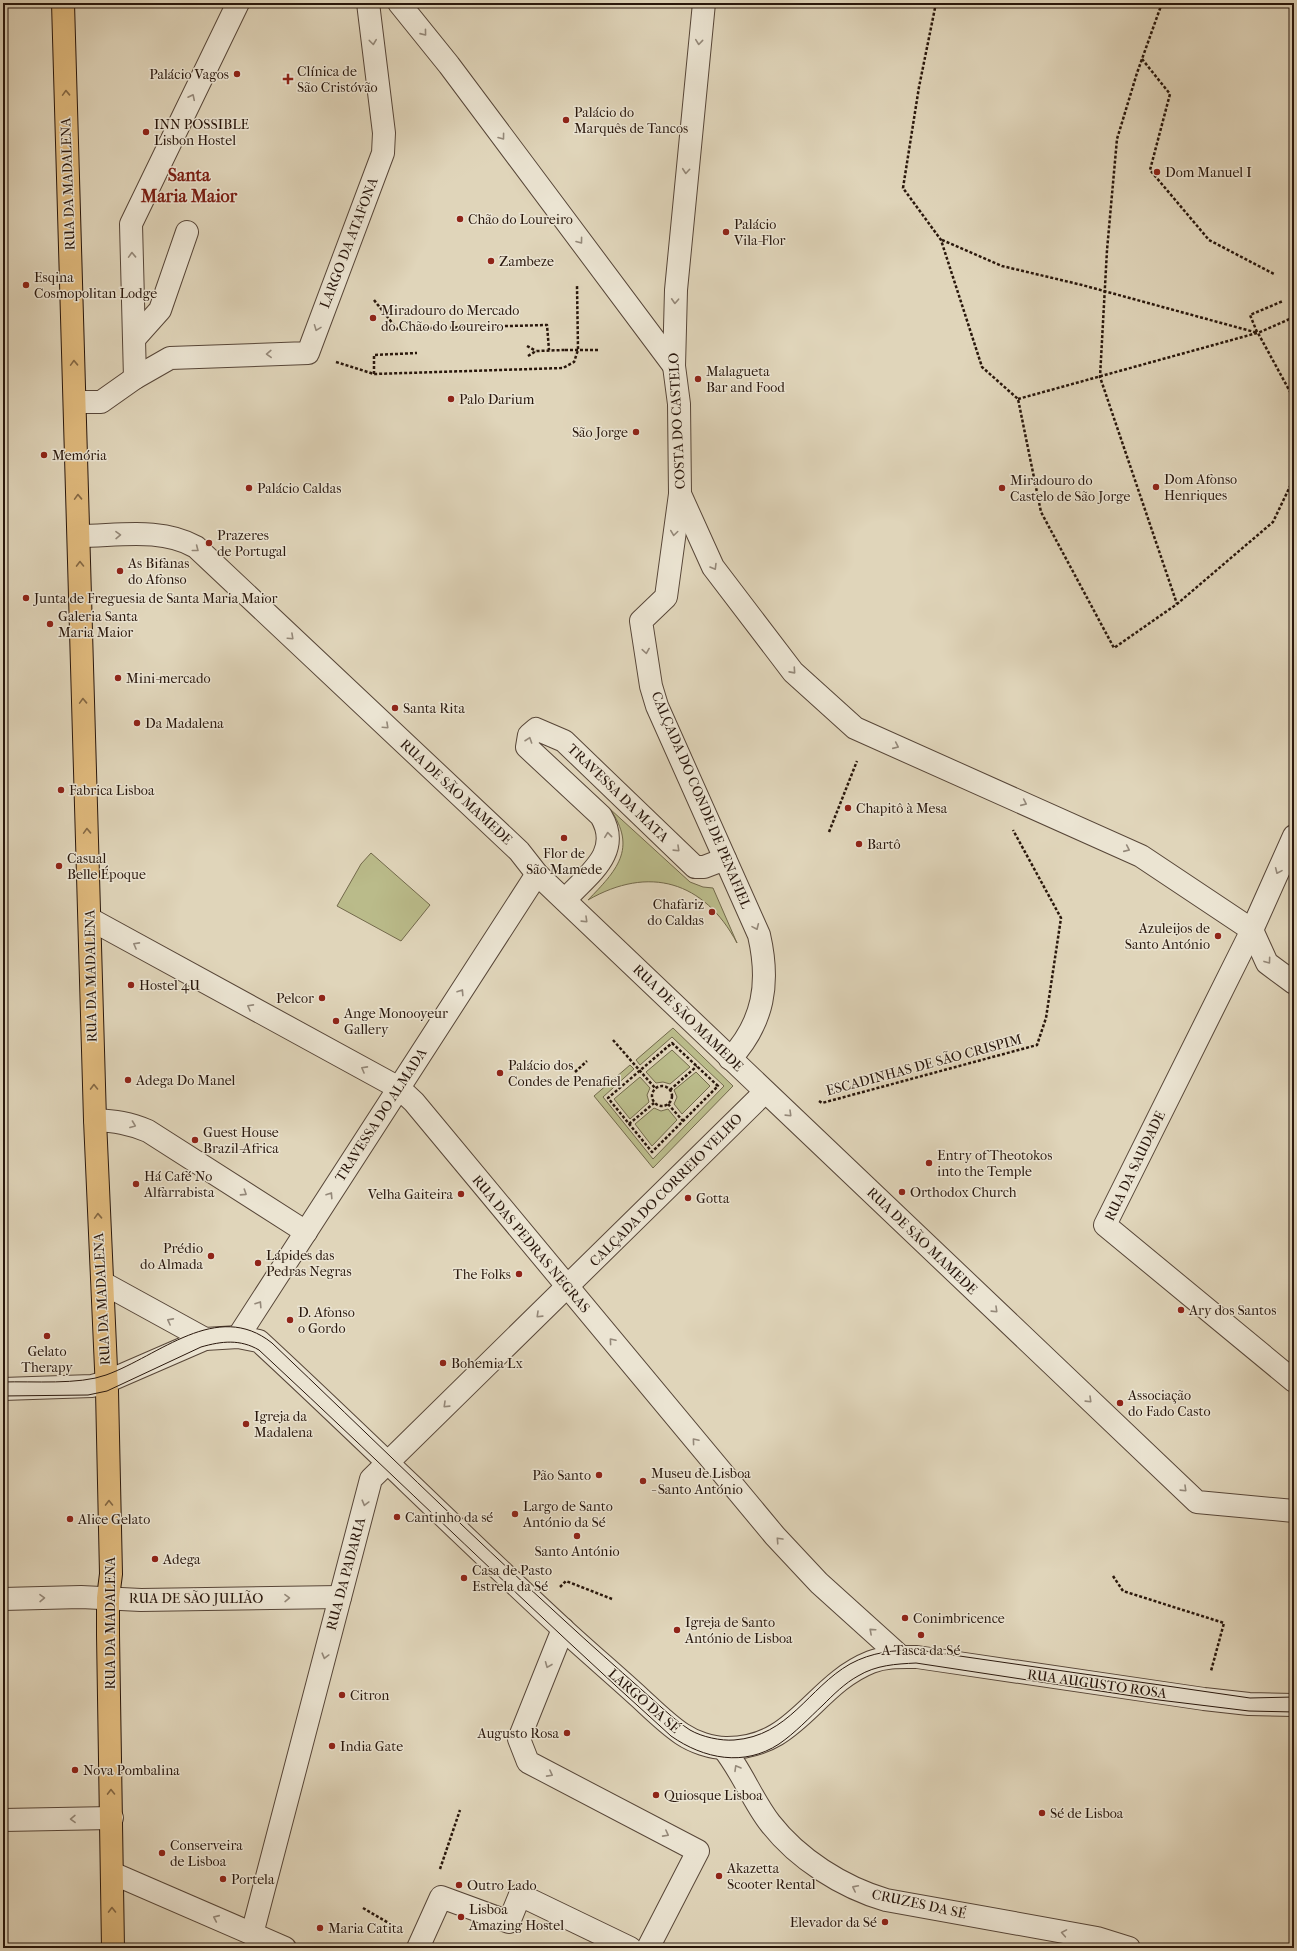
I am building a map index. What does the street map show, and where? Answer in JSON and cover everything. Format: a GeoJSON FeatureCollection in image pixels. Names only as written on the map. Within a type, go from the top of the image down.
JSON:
{"type":"FeatureCollection","features":[{"type":"Feature","properties":{"kind":"main road","name":"RUA DA MADALENA"},"geometry":{"type":"LineString","coordinates":[[63,3],[95,1120],[106,1382],[110,1574],[108,1598],[113,1948]]}},
{"type":"Feature","properties":{"kind":"street"},"geometry":{"type":"LineString","coordinates":[[135,378],[131,224],[238,3]]}},
{"type":"Feature","properties":{"kind":"street","name":"LARGO DA ATAFONA"},"geometry":{"type":"LineString","coordinates":[[308,353],[383,153],[384,133],[368,3]]}},
{"type":"Feature","properties":{"kind":"street"},"geometry":{"type":"LineString","coordinates":[[399,3],[449,65],[674,366]]}},
{"type":"Feature","properties":{"kind":"street","name":"COSTA DO CASTELO"},"geometry":{"type":"LineString","coordinates":[[704,3],[676,290],[674,366],[678,404],[680,494],[713,567],[793,672],[855,728],[1141,856],[1252,930]]}},
{"type":"Feature","properties":{"kind":"street"},"geometry":{"type":"LineString","coordinates":[[135,338],[160,310],[187,232]]}},
{"type":"Feature","properties":{"kind":"street"},"geometry":{"type":"LineString","coordinates":[[75,402],[101,402],[135,378],[170,358],[308,353]]}},
{"type":"Feature","properties":{"kind":"street","name":"CALÇADA DO CONDE DE PENAFIEL"},"geometry":{"type":"LineString","coordinates":[[680,494],[666,597],[642,621],[654,697],[759,935],[764,954],[765,974],[760,1012],[743,1045],[730,1059]]}},
{"type":"Feature","properties":{"kind":"street","name":"RUA DE SÃO MAMEDE"},"geometry":{"type":"LineString","coordinates":[[79,536],[161,535],[181,539],[196,547],[519,851],[537,874],[1197,1502],[1294,1511]]}},
{"type":"Feature","properties":{"kind":"street","name":"TRAVESSA DA MATA"},"geometry":{"type":"LineString","coordinates":[[565,900],[602,860],[608,847],[607,829],[601,816],[526,747],[529,735],[536,729],[564,741],[695,867],[704,867],[725,859]]}},
{"type":"Feature","properties":{"kind":"street"},"geometry":{"type":"LineString","coordinates":[[1294,836],[1252,930],[1267,963],[1294,983]]}},
{"type":"Feature","properties":{"kind":"street","name":"TRAVESSA DO ALMADA"},"geometry":{"type":"LineString","coordinates":[[238,1337],[537,874]]}},
{"type":"Feature","properties":{"kind":"street","name":"RUA DAS PEDRAS NEGRAS"},"geometry":{"type":"LineString","coordinates":[[90,919],[399,1088],[418,1108],[775,1536],[819,1583],[901,1657]]}},
{"type":"Feature","properties":{"kind":"street","name":"RUA DA SAUDADE"},"geometry":{"type":"LineString","coordinates":[[1252,930],[1106,1225],[1294,1381]]}},
{"type":"Feature","properties":{"kind":"street","name":"CALÇADA DO CORREIO VELHO"},"geometry":{"type":"LineString","coordinates":[[568,1288],[765,1092]]}},
{"type":"Feature","properties":{"kind":"street"},"geometry":{"type":"LineString","coordinates":[[95,1120],[130,1123],[148,1132],[306,1232]]}},
{"type":"Feature","properties":{"kind":"street"},"geometry":{"type":"LineString","coordinates":[[103,1283],[205,1340]]}},
{"type":"Feature","properties":{"kind":"street","name":"RUA DA PADARIA"},"geometry":{"type":"LineString","coordinates":[[252,1934],[371,1479],[568,1288]]}},
{"type":"Feature","properties":{"kind":"street"},"geometry":{"type":"LineString","coordinates":[[3,1389],[92,1386],[106,1382],[205,1340],[238,1337],[259,1341],[563,1629],[519,1739],[528,1762],[698,1851],[648,1948]]}},
{"type":"Feature","properties":{"kind":"street","name":"RUA DE SÃO JULIÃO"},"geometry":{"type":"LineString","coordinates":[[3,1599],[108,1598],[141,1600],[340,1597]]}},
{"type":"Feature","properties":{"kind":"street","name":"LARGO DA SÉ"},"geometry":{"type":"LineString","coordinates":[[563,1629],[683,1735],[702,1744],[723,1748],[745,1747],[765,1742],[784,1732],[836,1683],[853,1671],[873,1661],[901,1657]]}},
{"type":"Feature","properties":{"kind":"street","name":"RUA AUGUSTO ROSA"},"geometry":{"type":"LineString","coordinates":[[901,1657],[918,1657],[1204,1699],[1249,1704],[1294,1705]]}},
{"type":"Feature","properties":{"kind":"street","name":"CRUZES DA SÉ"},"geometry":{"type":"LineString","coordinates":[[723,1748],[732,1759],[770,1823],[805,1858],[858,1890],[886,1900],[1097,1938],[1129,1948]]}},
{"type":"Feature","properties":{"kind":"street"},"geometry":{"type":"LineString","coordinates":[[3,1820],[112,1818]]}},
{"type":"Feature","properties":{"kind":"street"},"geometry":{"type":"LineString","coordinates":[[112,1873],[285,1948]]}},
{"type":"Feature","properties":{"kind":"street"},"geometry":{"type":"LineString","coordinates":[[418,1948],[441,1897],[509,1922],[520,1895],[630,1948]]}},
{"type":"Feature","properties":{"kind":"path"},"geometry":{"type":"LineString","coordinates":[[936,3],[919,87],[903,188],[941,240],[982,367],[1018,399],[1041,512],[1114,648],[1177,604],[1273,522],[1294,478]]}},
{"type":"Feature","properties":{"kind":"path"},"geometry":{"type":"LineString","coordinates":[[1162,3],[1142,59],[1117,139],[1104,292],[1100,377],[1177,604]]}},
{"type":"Feature","properties":{"kind":"path"},"geometry":{"type":"LineString","coordinates":[[1142,59],[1170,94],[1150,170],[1209,240],[1274,274]]}},
{"type":"Feature","properties":{"kind":"path"},"geometry":{"type":"LineString","coordinates":[[941,240],[1002,266],[1258,333]]}},
{"type":"Feature","properties":{"kind":"path"},"geometry":{"type":"LineString","coordinates":[[308,353],[374,374],[563,368],[570,366],[576,355],[579,342],[577,283]]}},
{"type":"Feature","properties":{"kind":"path"},"geometry":{"type":"LineString","coordinates":[[374,300],[397,329],[547,325],[549,350]]}},
{"type":"Feature","properties":{"kind":"path"},"geometry":{"type":"LineString","coordinates":[[1284,301],[1250,315],[1258,333],[1294,399]]}},
{"type":"Feature","properties":{"kind":"path"},"geometry":{"type":"LineString","coordinates":[[1018,399],[1258,333],[1294,317]]}},
{"type":"Feature","properties":{"kind":"path"},"geometry":{"type":"LineString","coordinates":[[527,346],[536,351]]}},
{"type":"Feature","properties":{"kind":"path"},"geometry":{"type":"LineString","coordinates":[[528,356],[536,351],[598,350]]}},
{"type":"Feature","properties":{"kind":"path"},"geometry":{"type":"LineString","coordinates":[[374,374],[374,355],[417,353]]}},
{"type":"Feature","properties":{"kind":"path"},"geometry":{"type":"LineString","coordinates":[[829,832],[858,758]]}},
{"type":"Feature","properties":{"kind":"path","name":"ESCADINHAS DE SÃO CRISPIM"},"geometry":{"type":"LineString","coordinates":[[816,1098],[822,1103],[1037,1044],[1046,1018],[1061,918],[1011,828]]}},
{"type":"Feature","properties":{"kind":"path"},"geometry":{"type":"LineString","coordinates":[[613,1040],[655,1088]]}},
{"type":"Feature","properties":{"kind":"path"},"geometry":{"type":"LineString","coordinates":[[672,1043],[697,1066],[718,1086],[652,1152],[608,1098],[672,1043]]}},
{"type":"Feature","properties":{"kind":"path"},"geometry":{"type":"LineString","coordinates":[[574,1072],[588,1061]]}},
{"type":"Feature","properties":{"kind":"path"},"geometry":{"type":"LineString","coordinates":[[670,1090],[697,1066]]}},
{"type":"Feature","properties":{"kind":"path"},"geometry":{"type":"LineString","coordinates":[[654,1103],[661,1106],[668,1104],[672,1097],[670,1090],[663,1086],[655,1088]]}},
{"type":"Feature","properties":{"kind":"path"},"geometry":{"type":"LineString","coordinates":[[654,1103],[652,1095],[655,1088]]}},
{"type":"Feature","properties":{"kind":"path"},"geometry":{"type":"LineString","coordinates":[[629,1124],[654,1103]]}},
{"type":"Feature","properties":{"kind":"path"},"geometry":{"type":"LineString","coordinates":[[668,1104],[683,1121]]}},
{"type":"Feature","properties":{"kind":"path"},"geometry":{"type":"LineString","coordinates":[[1113,1576],[1123,1591],[1224,1623],[1204,1699]]}},
{"type":"Feature","properties":{"kind":"path"},"geometry":{"type":"LineString","coordinates":[[566,1581],[612,1598]]}},
{"type":"Feature","properties":{"kind":"path"},"geometry":{"type":"LineString","coordinates":[[440,1870],[460,1810]]}},
{"type":"Feature","properties":{"kind":"green space"},"geometry":{"type":"Polygon","coordinates":[[[610,809],[690,882],[703,887],[713,888],[737,943],[724,922],[708,905],[691,893],[673,885],[653,882],[632,883],[611,889],[588,900],[615,869],[623,848],[622,836],[618,823],[610,809]]]}},
{"type":"Feature","properties":{"kind":"green space"},"geometry":{"type":"Polygon","coordinates":[[[371,853],[430,905],[401,941],[337,906],[361,864],[371,853]]]}},
{"type":"Feature","properties":{"kind":"green space"},"geometry":{"type":"Polygon","coordinates":[[[673,1028],[733,1086],[653,1168],[594,1096],[630,1065],[634,1069],[603,1097],[653,1159],[724,1086],[672,1037],[640,1065],[636,1060],[673,1028]]]}},
{"type":"Feature","properties":{"kind":"green space"},"geometry":{"type":"Polygon","coordinates":[[[672,1050],[690,1067],[670,1084],[663,1082],[656,1083],[646,1072],[672,1050]]]}},
{"type":"Feature","properties":{"kind":"green space"},"geometry":{"type":"Polygon","coordinates":[[[696,1072],[710,1086],[682,1114],[674,1104],[677,1097],[674,1090],[696,1072]]]}},
{"type":"Feature","properties":{"kind":"green space"},"geometry":{"type":"Polygon","coordinates":[[[640,1077],[650,1088],[647,1095],[649,1102],[630,1119],[614,1099],[640,1077]]]}},
{"type":"Feature","properties":{"kind":"green space"},"geometry":{"type":"Polygon","coordinates":[[[654,1108],[661,1111],[668,1109],[677,1120],[652,1146],[635,1124],[654,1108]]]}},
{"type":"Feature","properties":{"kind":"tram line"},"geometry":{"type":"LineString","coordinates":[[3,1382],[56,1382],[95,1378],[126,1366],[188,1335],[209,1329],[230,1327],[251,1331],[272,1343],[574,1630],[678,1721],[690,1730],[700,1735],[712,1738],[734,1740],[753,1737],[769,1730],[784,1721],[822,1685],[850,1664],[875,1654],[900,1650],[918,1650],[1250,1698],[1294,1697]]}},
{"type":"Feature","properties":{"kind":"tram line"},"geometry":{"type":"LineString","coordinates":[[3,1396],[88,1395],[107,1391],[201,1347],[224,1342],[252,1346],[259,1350],[311,1398],[567,1641],[671,1736],[684,1744],[710,1755],[738,1758],[752,1756],[766,1751],[791,1735],[839,1689],[853,1679],[872,1669],[901,1664],[916,1663],[1159,1700],[1249,1711],[1294,1712]]}},
{"type":"Feature","properties":{"kind":"place","name":"Palácio Vagos"},"geometry":{"type":"Point","coordinates":[237,74]}},
{"type":"Feature","properties":{"kind":"place","name":"Clínica de São Cristóvão"},"geometry":{"type":"Point","coordinates":[288,79]}},
{"type":"Feature","properties":{"kind":"place","name":"Palácio do Marquês de Tancos"},"geometry":{"type":"Point","coordinates":[566,120]}},
{"type":"Feature","properties":{"kind":"place","name":"INN POSSIBLE Lisbon Hostel"},"geometry":{"type":"Point","coordinates":[146,132]}},
{"type":"Feature","properties":{"kind":"place","name":"Dom Manuel I"},"geometry":{"type":"Point","coordinates":[1157,172]}},
{"type":"Feature","properties":{"kind":"place","name":"Chão do Loureiro"},"geometry":{"type":"Point","coordinates":[460,219]}},
{"type":"Feature","properties":{"kind":"place","name":"Palácio Vila-Flor"},"geometry":{"type":"Point","coordinates":[726,232]}},
{"type":"Feature","properties":{"kind":"place","name":"Zambeze"},"geometry":{"type":"Point","coordinates":[491,261]}},
{"type":"Feature","properties":{"kind":"place","name":"Esqina Cosmopolitan Lodge"},"geometry":{"type":"Point","coordinates":[26,285]}},
{"type":"Feature","properties":{"kind":"place","name":"Miradouro do Mercado do Chão do Loureiro"},"geometry":{"type":"Point","coordinates":[373,318]}},
{"type":"Feature","properties":{"kind":"place","name":"Malagueta Bar and Food"},"geometry":{"type":"Point","coordinates":[698,379]}},
{"type":"Feature","properties":{"kind":"place","name":"Palo Darium"},"geometry":{"type":"Point","coordinates":[451,399]}},
{"type":"Feature","properties":{"kind":"place","name":"São Jorge"},"geometry":{"type":"Point","coordinates":[636,432]}},
{"type":"Feature","properties":{"kind":"place","name":"Memória"},"geometry":{"type":"Point","coordinates":[44,455]}},
{"type":"Feature","properties":{"kind":"place","name":"Dom Afonso Henriques"},"geometry":{"type":"Point","coordinates":[1156,487]}},
{"type":"Feature","properties":{"kind":"place","name":"Palácio Caldas"},"geometry":{"type":"Point","coordinates":[249,488]}},
{"type":"Feature","properties":{"kind":"place","name":"Miradouro do Castelo de São Jorge"},"geometry":{"type":"Point","coordinates":[1002,488]}},
{"type":"Feature","properties":{"kind":"place","name":"Prazeres de Portugal"},"geometry":{"type":"Point","coordinates":[209,543]}},
{"type":"Feature","properties":{"kind":"place","name":"As Bifanas do Afonso"},"geometry":{"type":"Point","coordinates":[120,571]}},
{"type":"Feature","properties":{"kind":"place","name":"Junta de Freguesia de Santa Maria Maior"},"geometry":{"type":"Point","coordinates":[26,598]}},
{"type":"Feature","properties":{"kind":"place","name":"Galeria Santa Maria Maior"},"geometry":{"type":"Point","coordinates":[50,624]}},
{"type":"Feature","properties":{"kind":"place","name":"Mini-mercado"},"geometry":{"type":"Point","coordinates":[118,678]}},
{"type":"Feature","properties":{"kind":"place","name":"Santa Rita"},"geometry":{"type":"Point","coordinates":[395,708]}},
{"type":"Feature","properties":{"kind":"place","name":"Da Madalena"},"geometry":{"type":"Point","coordinates":[137,723]}},
{"type":"Feature","properties":{"kind":"place","name":"Fabrica Lisboa"},"geometry":{"type":"Point","coordinates":[61,790]}},
{"type":"Feature","properties":{"kind":"place","name":"Chapitô à Mesa"},"geometry":{"type":"Point","coordinates":[848,808]}},
{"type":"Feature","properties":{"kind":"place","name":"Flor de São Mamede"},"geometry":{"type":"Point","coordinates":[564,838]}},
{"type":"Feature","properties":{"kind":"place","name":"Bartô"},"geometry":{"type":"Point","coordinates":[859,844]}},
{"type":"Feature","properties":{"kind":"place","name":"Casual Belle Époque"},"geometry":{"type":"Point","coordinates":[59,866]}},
{"type":"Feature","properties":{"kind":"place","name":"Chafariz do Caldas"},"geometry":{"type":"Point","coordinates":[712,912]}},
{"type":"Feature","properties":{"kind":"place","name":"Azuleijos de Santo António"},"geometry":{"type":"Point","coordinates":[1218,936]}},
{"type":"Feature","properties":{"kind":"place","name":"Hostel 4U"},"geometry":{"type":"Point","coordinates":[131,985]}},
{"type":"Feature","properties":{"kind":"place","name":"Pelcor"},"geometry":{"type":"Point","coordinates":[322,998]}},
{"type":"Feature","properties":{"kind":"place","name":"Ange Monooyeur Gallery"},"geometry":{"type":"Point","coordinates":[336,1021]}},
{"type":"Feature","properties":{"kind":"place","name":"Palácio dos Condes de Penafiel"},"geometry":{"type":"Point","coordinates":[500,1073]}},
{"type":"Feature","properties":{"kind":"place","name":"Adega Do Manel"},"geometry":{"type":"Point","coordinates":[128,1080]}},
{"type":"Feature","properties":{"kind":"place","name":"Guest House Brazil-Africa"},"geometry":{"type":"Point","coordinates":[195,1140]}},
{"type":"Feature","properties":{"kind":"place","name":"Entry of Theotokos into the Temple"},"geometry":{"type":"Point","coordinates":[929,1163]}},
{"type":"Feature","properties":{"kind":"place","name":"Há Café No Alfarrabista"},"geometry":{"type":"Point","coordinates":[136,1184]}},
{"type":"Feature","properties":{"kind":"place","name":"Orthodox Church"},"geometry":{"type":"Point","coordinates":[902,1192]}},
{"type":"Feature","properties":{"kind":"place","name":"Velha Gaiteira"},"geometry":{"type":"Point","coordinates":[461,1194]}},
{"type":"Feature","properties":{"kind":"place","name":"Gotta"},"geometry":{"type":"Point","coordinates":[688,1198]}},
{"type":"Feature","properties":{"kind":"place","name":"Prédio do Almada"},"geometry":{"type":"Point","coordinates":[211,1256]}},
{"type":"Feature","properties":{"kind":"place","name":"Lápides das Pedras Negras"},"geometry":{"type":"Point","coordinates":[258,1263]}},
{"type":"Feature","properties":{"kind":"place","name":"The Folks"},"geometry":{"type":"Point","coordinates":[519,1274]}},
{"type":"Feature","properties":{"kind":"place","name":"Ary dos Santos"},"geometry":{"type":"Point","coordinates":[1181,1310]}},
{"type":"Feature","properties":{"kind":"place","name":"D. Afonso o Gordo"},"geometry":{"type":"Point","coordinates":[290,1320]}},
{"type":"Feature","properties":{"kind":"place","name":"Gelato Therapy"},"geometry":{"type":"Point","coordinates":[47,1336]}},
{"type":"Feature","properties":{"kind":"place","name":"Bohemia Lx"},"geometry":{"type":"Point","coordinates":[443,1363]}},
{"type":"Feature","properties":{"kind":"place","name":"Associação do Fado Casto"},"geometry":{"type":"Point","coordinates":[1120,1403]}},
{"type":"Feature","properties":{"kind":"place","name":"Igreja da Madalena"},"geometry":{"type":"Point","coordinates":[246,1424]}},
{"type":"Feature","properties":{"kind":"place","name":"Pão Santo"},"geometry":{"type":"Point","coordinates":[599,1475]}},
{"type":"Feature","properties":{"kind":"place","name":"Museu de Lisboa - Santo António"},"geometry":{"type":"Point","coordinates":[643,1481]}},
{"type":"Feature","properties":{"kind":"place","name":"Largo de Santo António da Sé"},"geometry":{"type":"Point","coordinates":[515,1514]}},
{"type":"Feature","properties":{"kind":"place","name":"Cantinho da sé"},"geometry":{"type":"Point","coordinates":[397,1517]}},
{"type":"Feature","properties":{"kind":"place","name":"Alice Gelato"},"geometry":{"type":"Point","coordinates":[70,1519]}},
{"type":"Feature","properties":{"kind":"place","name":"Santo António"},"geometry":{"type":"Point","coordinates":[577,1536]}},
{"type":"Feature","properties":{"kind":"place","name":"Adega"},"geometry":{"type":"Point","coordinates":[155,1559]}},
{"type":"Feature","properties":{"kind":"place","name":"Casa de Pasto Estrela da Sé"},"geometry":{"type":"Point","coordinates":[464,1578]}},
{"type":"Feature","properties":{"kind":"place","name":"Conimbricence"},"geometry":{"type":"Point","coordinates":[905,1618]}},
{"type":"Feature","properties":{"kind":"place","name":"Igreja de Santo António de Lisboa"},"geometry":{"type":"Point","coordinates":[677,1630]}},
{"type":"Feature","properties":{"kind":"place","name":"A Tasca da Sé"},"geometry":{"type":"Point","coordinates":[921,1635]}},
{"type":"Feature","properties":{"kind":"place","name":"Citron"},"geometry":{"type":"Point","coordinates":[342,1695]}},
{"type":"Feature","properties":{"kind":"place","name":"Augusto Rosa"},"geometry":{"type":"Point","coordinates":[567,1733]}},
{"type":"Feature","properties":{"kind":"place","name":"India Gate"},"geometry":{"type":"Point","coordinates":[332,1746]}},
{"type":"Feature","properties":{"kind":"place","name":"Nova Pombalina"},"geometry":{"type":"Point","coordinates":[75,1770]}},
{"type":"Feature","properties":{"kind":"place","name":"Quiosque Lisboa"},"geometry":{"type":"Point","coordinates":[656,1795]}},
{"type":"Feature","properties":{"kind":"place","name":"Sé de Lisboa"},"geometry":{"type":"Point","coordinates":[1042,1813]}},
{"type":"Feature","properties":{"kind":"place","name":"Conserveira de Lisboa"},"geometry":{"type":"Point","coordinates":[162,1853]}},
{"type":"Feature","properties":{"kind":"place","name":"Akazetta Scooter Rental"},"geometry":{"type":"Point","coordinates":[719,1876]}},
{"type":"Feature","properties":{"kind":"place","name":"Portela"},"geometry":{"type":"Point","coordinates":[223,1879]}},
{"type":"Feature","properties":{"kind":"place","name":"Outro Lado"},"geometry":{"type":"Point","coordinates":[459,1885]}},
{"type":"Feature","properties":{"kind":"place","name":"Lisboa Amazing Hostel"},"geometry":{"type":"Point","coordinates":[461,1917]}},
{"type":"Feature","properties":{"kind":"place","name":"Elevador da Sé"},"geometry":{"type":"Point","coordinates":[885,1922]}},
{"type":"Feature","properties":{"kind":"place","name":"Maria Catita"},"geometry":{"type":"Point","coordinates":[320,1928]}},
{"type":"Feature","properties":{"kind":"district","name":"Santa Maria Maior"},"geometry":{"type":"Point","coordinates":[189,185]}}]}
